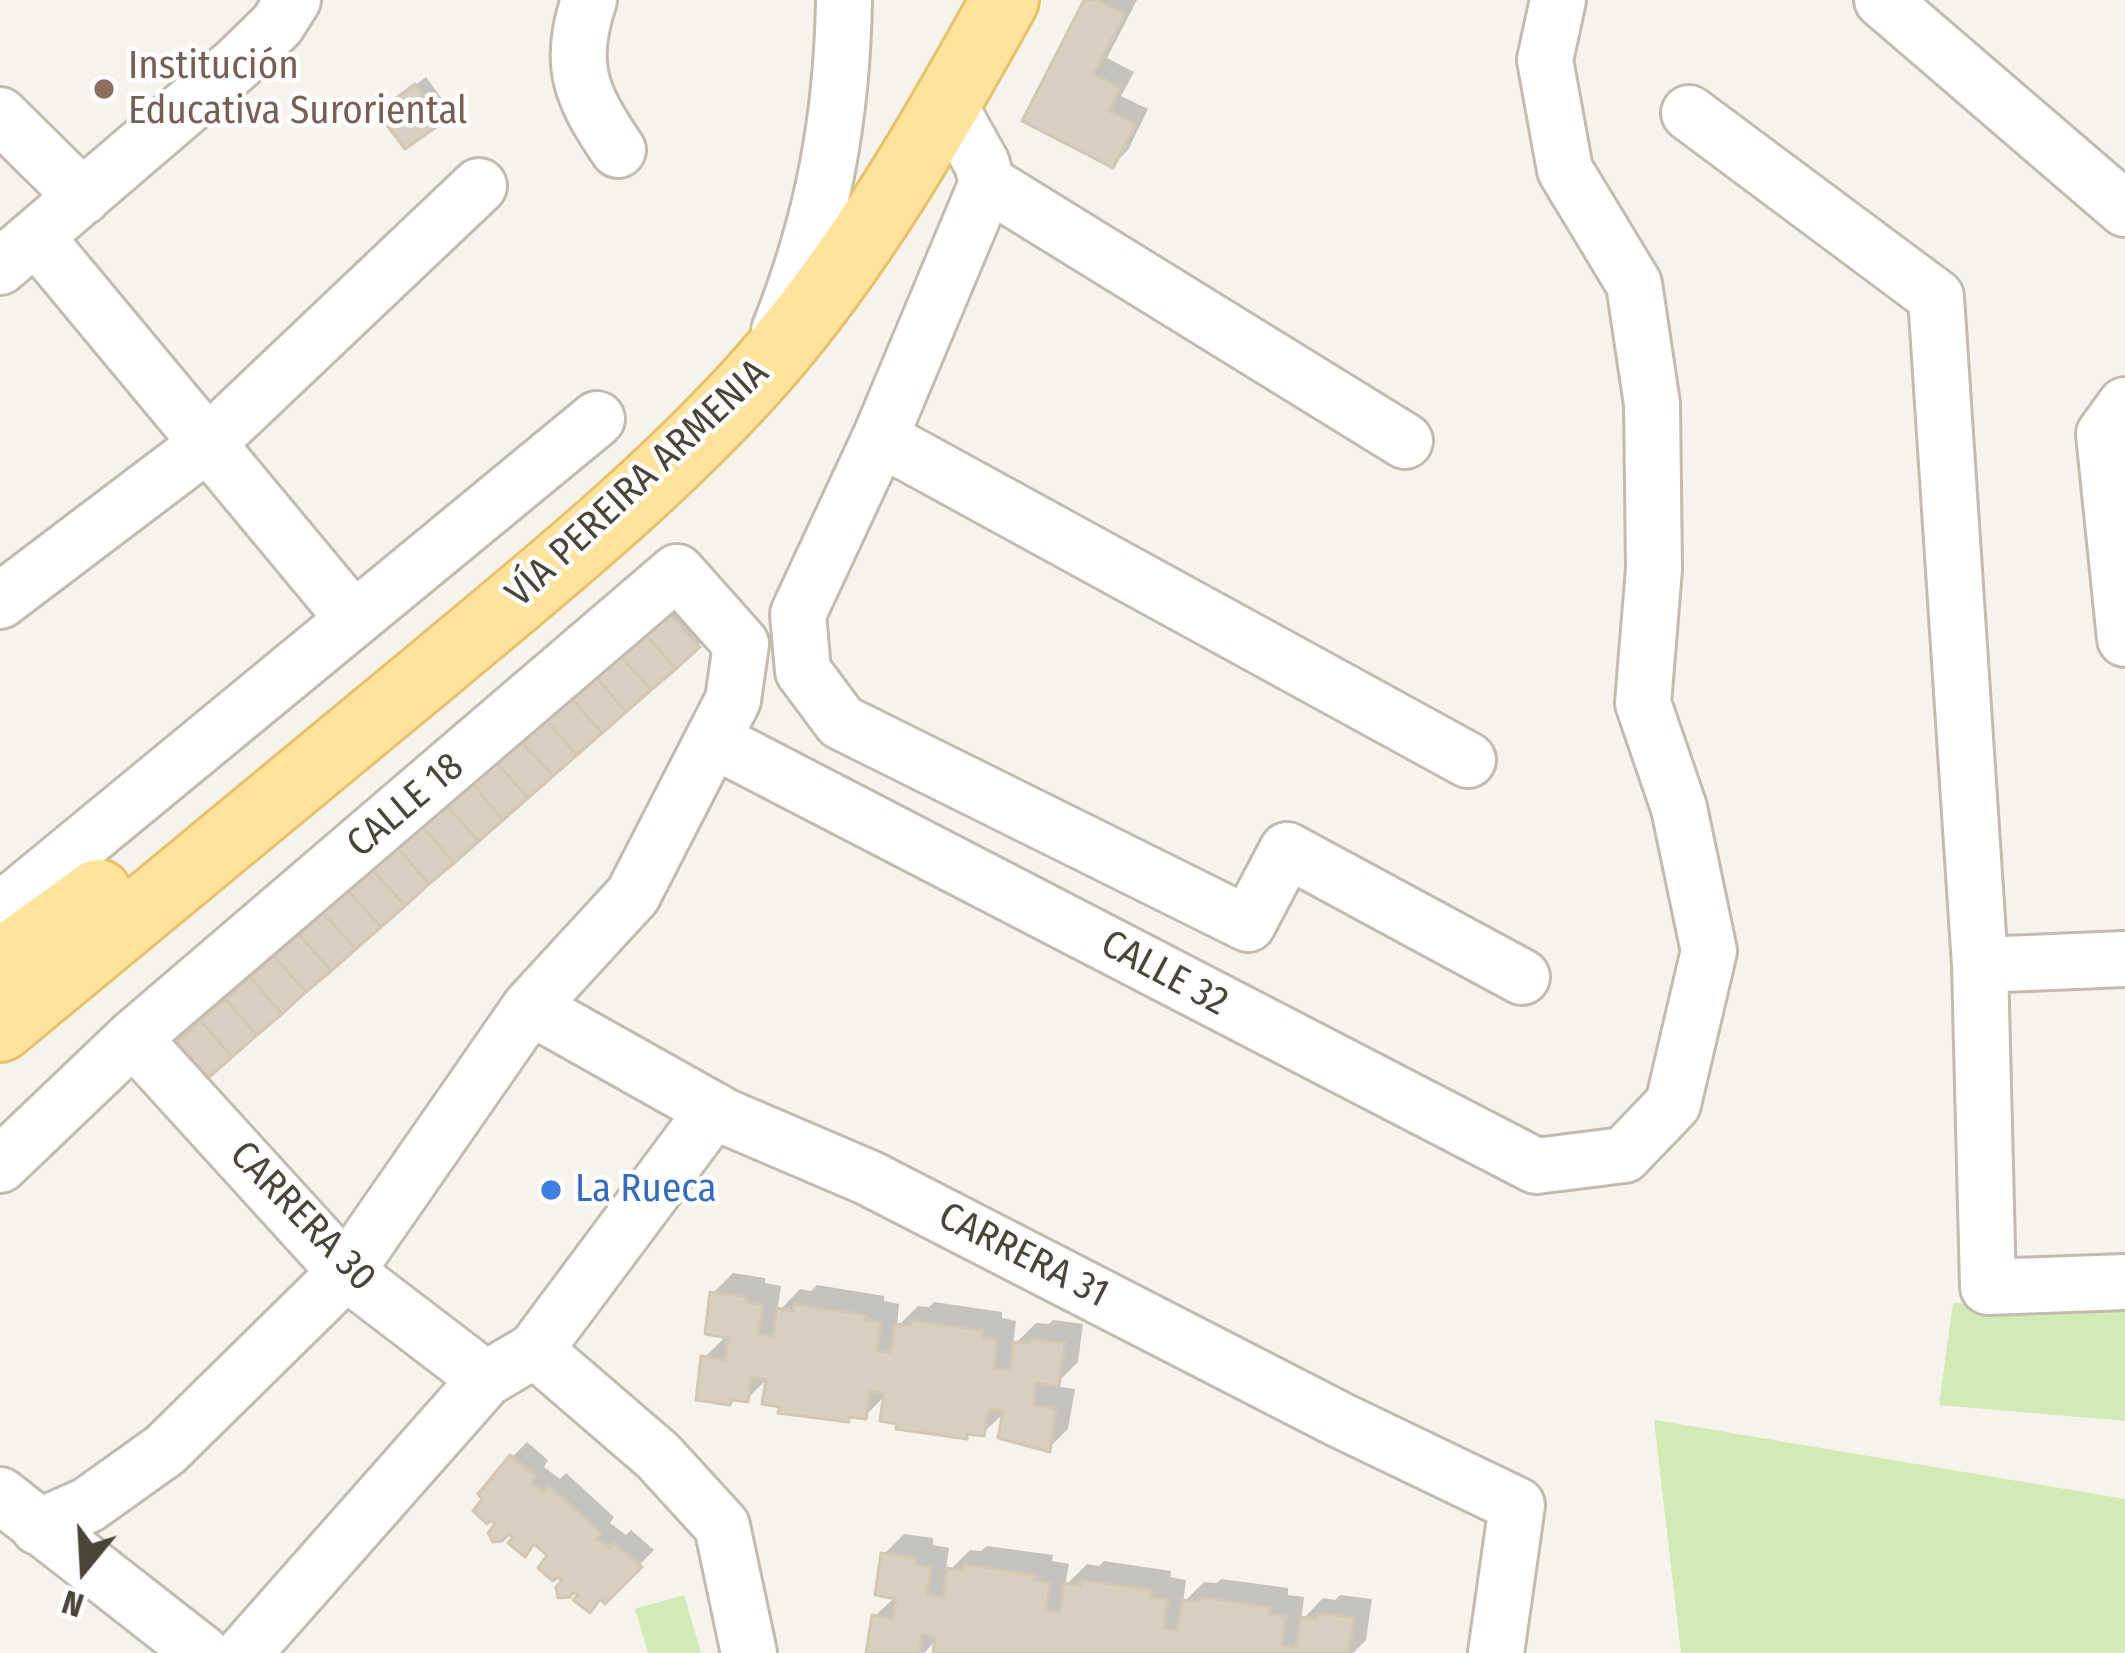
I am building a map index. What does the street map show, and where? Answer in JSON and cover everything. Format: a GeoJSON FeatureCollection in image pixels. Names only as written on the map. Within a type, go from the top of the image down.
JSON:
{"type":"FeatureCollection","features":[{"type":"Feature","properties":{"kind":"main road","name":"VÍA PEREIRA ARMENIA"},"geometry":{"type":"LineString","coordinates":[[0,1028],[606,524],[725,411],[834,276],[948,103],[1005,0]]}},
{"type":"Feature","properties":{"kind":"main road","name":"VÍA PEREIRA ARMENIA"},"geometry":{"type":"LineString","coordinates":[[0,964],[140,862],[244,794],[342,746]]}},
{"type":"Feature","properties":{"kind":"street"},"geometry":{"type":"LineString","coordinates":[[293,0],[277,25],[238,63],[18,252],[206,445],[352,617]]}},
{"type":"Feature","properties":{"kind":"street"},"geometry":{"type":"LineString","coordinates":[[589,0],[576,60],[590,108],[618,150]]}},
{"type":"Feature","properties":{"kind":"street"},"geometry":{"type":"LineString","coordinates":[[765,366],[798,284],[830,168],[844,0]]}},
{"type":"Feature","properties":{"kind":"street","name":"CALLE 32"},"geometry":{"type":"LineString","coordinates":[[713,740],[1536,1166],[1624,1155],[1673,1104],[1709,951],[1679,808],[1643,703],[1654,569],[1652,404],[1634,284],[1565,170],[1545,61],[1558,0]]}},
{"type":"Feature","properties":{"kind":"street"},"geometry":{"type":"LineString","coordinates":[[1882,0],[2125,208]]}},
{"type":"Feature","properties":{"kind":"street"},"geometry":{"type":"LineString","coordinates":[[948,103],[982,164],[987,183],[880,438],[797,614],[803,671],[841,722],[1248,924],[1287,850],[1522,977]]}},
{"type":"Feature","properties":{"kind":"street"},"geometry":{"type":"LineString","coordinates":[[1689,113],[1936,297],[1980,965],[1988,1287],[2125,1282]]}},
{"type":"Feature","properties":{"kind":"street"},"geometry":{"type":"LineString","coordinates":[[0,115],[83,196]]}},
{"type":"Feature","properties":{"kind":"street"},"geometry":{"type":"LineString","coordinates":[[987,183],[1405,441]]}},
{"type":"Feature","properties":{"kind":"street"},"geometry":{"type":"LineString","coordinates":[[0,601],[206,445],[479,186]]}},
{"type":"Feature","properties":{"kind":"street"},"geometry":{"type":"LineString","coordinates":[[2125,405],[2104,434],[2125,639]]}},
{"type":"Feature","properties":{"kind":"street"},"geometry":{"type":"LineString","coordinates":[[0,911],[597,419]]}},
{"type":"Feature","properties":{"kind":"street"},"geometry":{"type":"LineString","coordinates":[[880,438],[1468,760]]}},
{"type":"Feature","properties":{"kind":"street","name":"CALLE 18"},"geometry":{"type":"LineString","coordinates":[[0,1165],[133,1038],[677,572],[741,644],[733,700],[713,740]]}},
{"type":"Feature","properties":{"kind":"street"},"geometry":{"type":"LineString","coordinates":[[19,1511],[88,1505],[165,1450],[346,1272],[530,1007],[633,895],[713,740]]}},
{"type":"Feature","properties":{"kind":"street"},"geometry":{"type":"LineString","coordinates":[[1980,965],[2125,959]]}},
{"type":"Feature","properties":{"kind":"street","name":"CARRERA 31"},"geometry":{"type":"LineString","coordinates":[[530,1007],[714,1110],[869,1178],[1340,1420],[1517,1505],[1496,1653]]}},
{"type":"Feature","properties":{"kind":"street","name":"CARRERA 30"},"geometry":{"type":"LineString","coordinates":[[133,1038],[346,1272],[486,1379]]}},
{"type":"Feature","properties":{"kind":"street"},"geometry":{"type":"LineString","coordinates":[[244,1653],[486,1379],[535,1350],[714,1110]]}},
{"type":"Feature","properties":{"kind":"street"},"geometry":{"type":"LineString","coordinates":[[535,1350],[658,1456],[722,1526],[749,1653]]}},
{"type":"Feature","properties":{"kind":"street"},"geometry":{"type":"LineString","coordinates":[[19,1511],[202,1653]]}},
{"type":"Feature","properties":{"kind":"green space"},"geometry":{"type":"Polygon","coordinates":[[[1953,1303],[2125,1310],[2125,1421],[1939,1405],[1953,1303]]]}},
{"type":"Feature","properties":{"kind":"green space"},"geometry":{"type":"Polygon","coordinates":[[[1654,1420],[2125,1499],[2125,1653],[1681,1653],[1654,1420]]]}},
{"type":"Feature","properties":{"kind":"green space"},"geometry":{"type":"Polygon","coordinates":[[[684,1595],[701,1653],[648,1653],[635,1609],[684,1595]]]}},
{"type":"Feature","properties":{"kind":"building"},"geometry":{"type":"Polygon","coordinates":[[[1084,0],[1097,0],[1125,14],[1094,74],[1121,88],[1109,111],[1136,124],[1113,168],[1022,121],[1084,0]]]}},
{"type":"Feature","properties":{"kind":"building"},"geometry":{"type":"Polygon","coordinates":[[[415,84],[443,122],[405,149],[377,112],[415,84]]]}},
{"type":"Feature","properties":{"kind":"building"},"geometry":{"type":"Polygon","coordinates":[[[668,611],[700,647],[676,669],[643,632],[668,611]]]}},
{"type":"Feature","properties":{"kind":"building"},"geometry":{"type":"Polygon","coordinates":[[[643,632],[676,669],[651,690],[619,654],[643,632]]]}},
{"type":"Feature","properties":{"kind":"building"},"geometry":{"type":"Polygon","coordinates":[[[619,654],[651,690],[626,712],[595,676],[619,654]]]}},
{"type":"Feature","properties":{"kind":"building"},"geometry":{"type":"Polygon","coordinates":[[[595,676],[626,712],[602,733],[570,697],[595,676]]]}},
{"type":"Feature","properties":{"kind":"building"},"geometry":{"type":"Polygon","coordinates":[[[570,697],[602,733],[577,755],[545,719],[570,697]]]}},
{"type":"Feature","properties":{"kind":"building"},"geometry":{"type":"Polygon","coordinates":[[[545,719],[577,755],[553,776],[520,740],[545,719]]]}},
{"type":"Feature","properties":{"kind":"building"},"geometry":{"type":"Polygon","coordinates":[[[520,740],[553,776],[528,798],[496,762],[520,740]]]}},
{"type":"Feature","properties":{"kind":"building"},"geometry":{"type":"Polygon","coordinates":[[[496,762],[528,798],[503,820],[472,783],[496,762]]]}},
{"type":"Feature","properties":{"kind":"building"},"geometry":{"type":"Polygon","coordinates":[[[472,783],[503,820],[479,841],[446,805],[472,783]]]}},
{"type":"Feature","properties":{"kind":"building"},"geometry":{"type":"Polygon","coordinates":[[[446,805],[479,841],[454,863],[422,826],[446,805]]]}},
{"type":"Feature","properties":{"kind":"building"},"geometry":{"type":"Polygon","coordinates":[[[422,826],[454,863],[429,884],[398,848],[422,826]]]}},
{"type":"Feature","properties":{"kind":"building"},"geometry":{"type":"Polygon","coordinates":[[[398,848],[429,884],[405,906],[373,870],[398,848]]]}},
{"type":"Feature","properties":{"kind":"building"},"geometry":{"type":"Polygon","coordinates":[[[373,870],[405,906],[381,927],[348,891],[373,870]]]}},
{"type":"Feature","properties":{"kind":"building"},"geometry":{"type":"Polygon","coordinates":[[[348,891],[381,927],[356,949],[323,913],[348,891]]]}},
{"type":"Feature","properties":{"kind":"building"},"geometry":{"type":"Polygon","coordinates":[[[323,913],[356,949],[331,971],[299,934],[323,913]]]}},
{"type":"Feature","properties":{"kind":"building"},"geometry":{"type":"Polygon","coordinates":[[[299,934],[331,971],[306,992],[274,956],[299,934]]]}},
{"type":"Feature","properties":{"kind":"building"},"geometry":{"type":"Polygon","coordinates":[[[274,956],[306,992],[282,1014],[250,977],[274,956]]]}},
{"type":"Feature","properties":{"kind":"building"},"geometry":{"type":"Polygon","coordinates":[[[250,977],[282,1014],[257,1035],[225,999],[250,977]]]}},
{"type":"Feature","properties":{"kind":"building"},"geometry":{"type":"Polygon","coordinates":[[[225,999],[257,1035],[232,1057],[201,1021],[225,999]]]}},
{"type":"Feature","properties":{"kind":"building"},"geometry":{"type":"Polygon","coordinates":[[[201,1021],[232,1057],[208,1078],[176,1042],[201,1021]]]}},
{"type":"Feature","properties":{"kind":"building"},"geometry":{"type":"Polygon","coordinates":[[[710,1292],[747,1297],[746,1302],[763,1305],[758,1334],[773,1336],[777,1308],[794,1311],[794,1304],[866,1315],[865,1320],[880,1323],[878,1351],[891,1352],[895,1324],[911,1325],[911,1320],[983,1331],[983,1338],[998,1340],[994,1369],[1010,1369],[1013,1342],[1030,1343],[1030,1338],[1065,1343],[1059,1386],[1036,1383],[1034,1405],[1056,1409],[1050,1452],[998,1438],[1003,1411],[989,1409],[984,1436],[967,1434],[967,1439],[896,1429],[897,1424],[880,1421],[884,1393],[871,1391],[866,1419],[849,1417],[849,1422],[778,1413],[780,1407],[762,1404],[766,1379],[752,1378],[748,1402],[732,1400],[730,1405],[696,1400],[701,1356],[725,1360],[728,1338],[705,1334],[710,1292]]]}},
{"type":"Feature","properties":{"kind":"building"},"geometry":{"type":"Polygon","coordinates":[[[510,1455],[536,1476],[531,1483],[544,1492],[549,1486],[602,1533],[597,1539],[610,1548],[614,1543],[642,1567],[605,1604],[600,1599],[590,1613],[573,1600],[578,1595],[574,1592],[558,1598],[556,1587],[562,1580],[553,1581],[538,1568],[547,1555],[534,1544],[525,1557],[508,1543],[513,1538],[509,1534],[493,1542],[488,1533],[495,1524],[491,1520],[487,1524],[473,1511],[482,1499],[478,1494],[510,1455]]]}},
{"type":"Feature","properties":{"kind":"building"},"geometry":{"type":"Polygon","coordinates":[[[881,1553],[915,1557],[914,1564],[931,1567],[927,1594],[943,1597],[947,1568],[963,1571],[964,1564],[1034,1575],[1034,1580],[1050,1583],[1046,1610],[1060,1612],[1064,1583],[1081,1586],[1081,1580],[1152,1590],[1151,1597],[1168,1599],[1164,1628],[1177,1630],[1182,1600],[1198,1602],[1199,1597],[1270,1607],[1269,1614],[1286,1616],[1282,1645],[1296,1647],[1300,1617],[1316,1619],[1318,1613],[1354,1618],[1349,1653],[933,1653],[935,1637],[922,1635],[920,1653],[866,1653],[872,1615],[893,1619],[896,1599],[875,1595],[881,1553]]]}},
{"type":"Feature","properties":{"kind":"place","name":"Institución Educativa Suroriental"},"geometry":{"type":"Point","coordinates":[104,89]}},
{"type":"Feature","properties":{"kind":"place","name":"La Rueca"},"geometry":{"type":"Point","coordinates":[551,1190]}}]}
